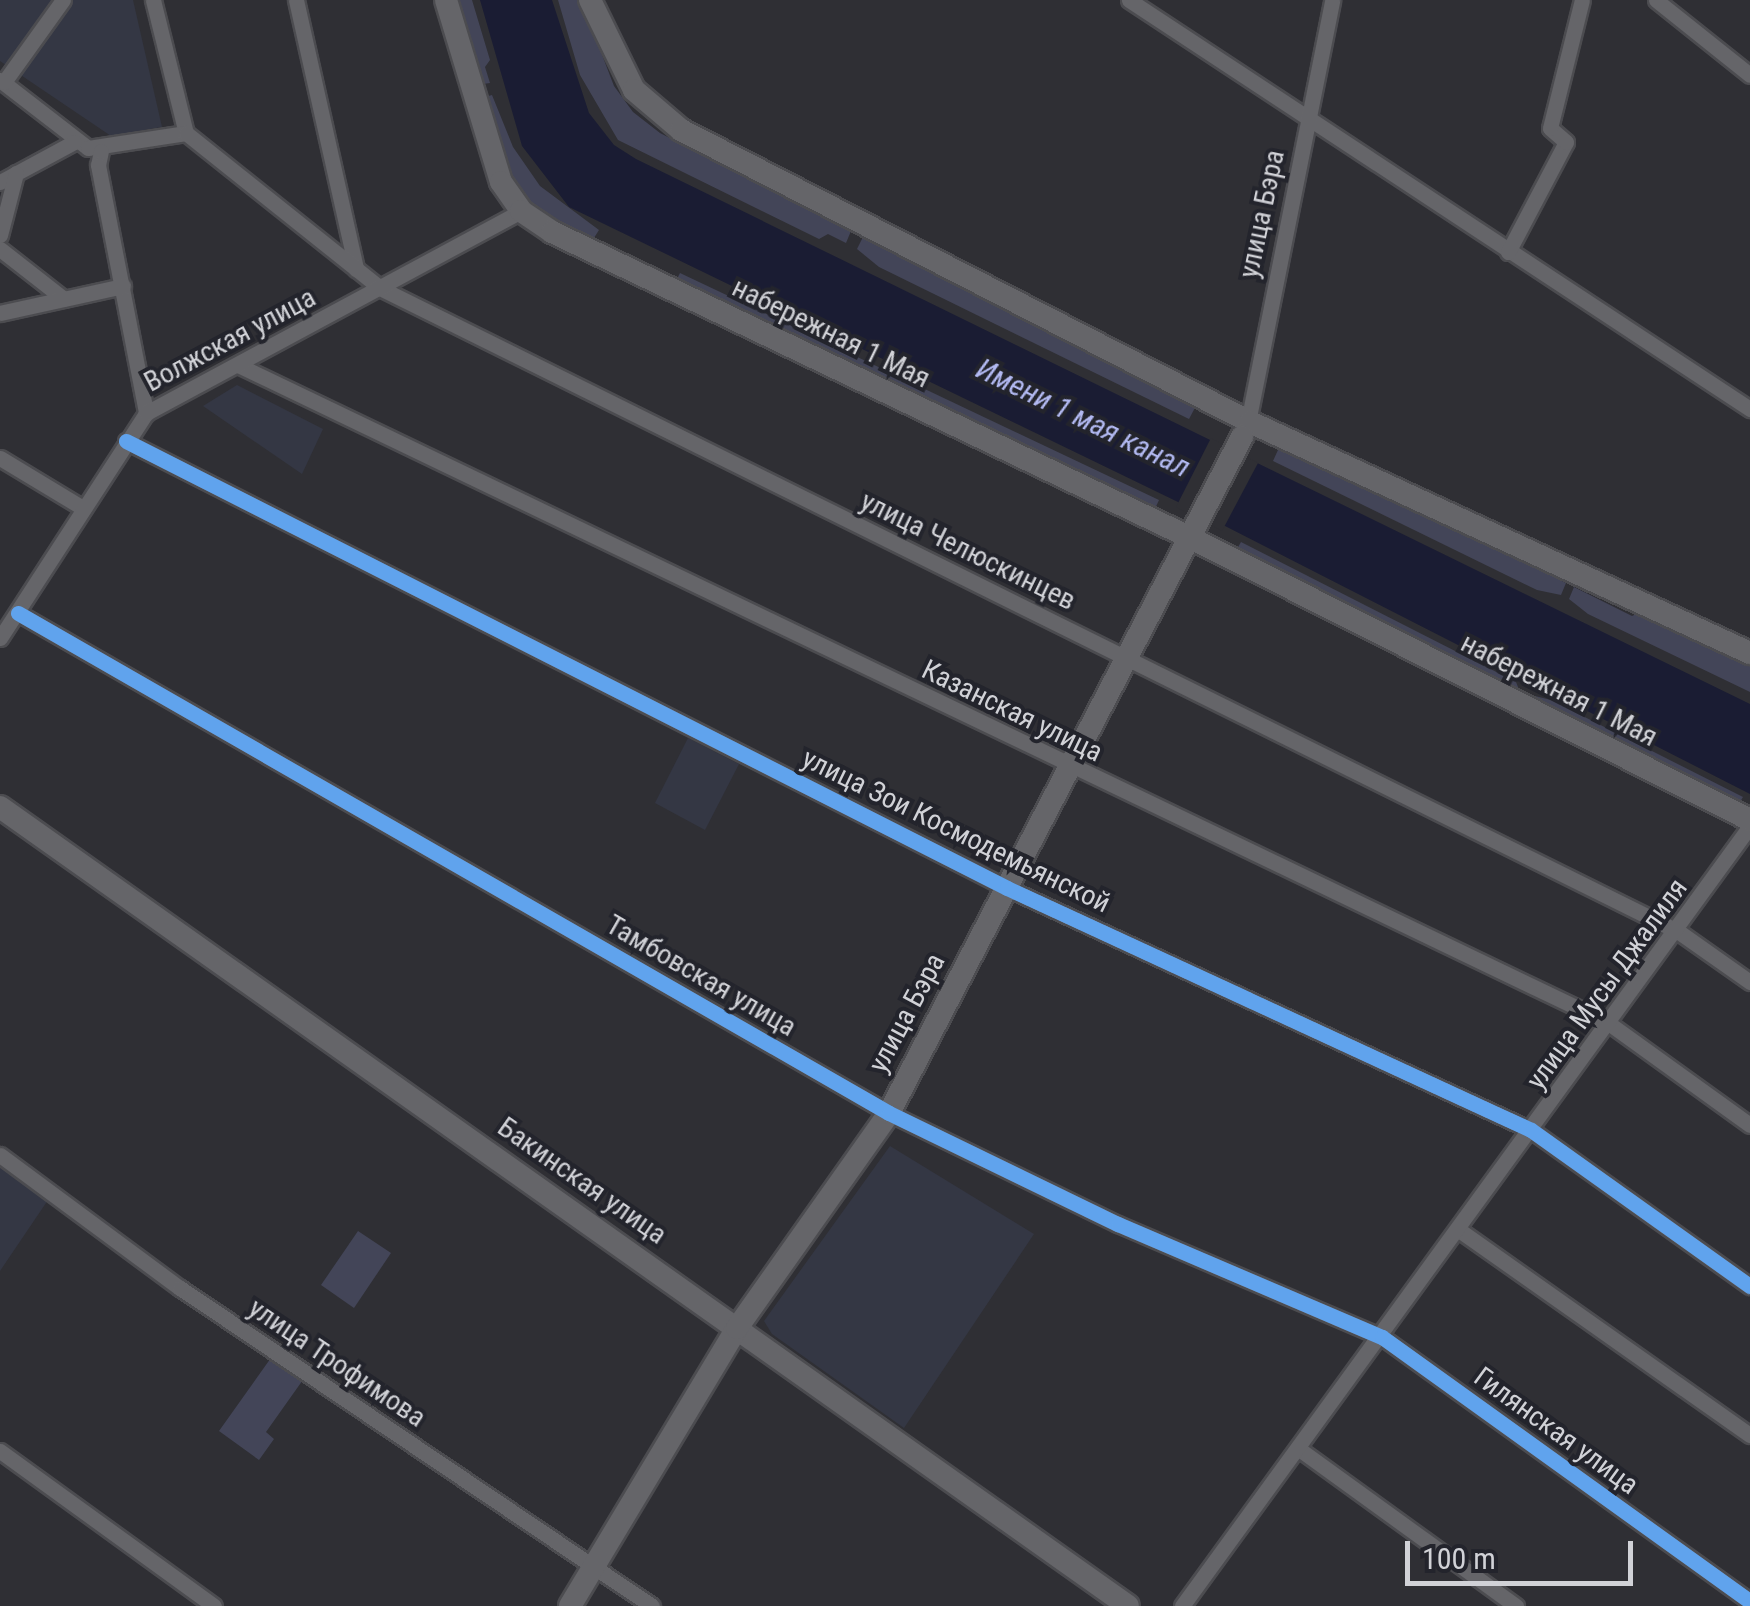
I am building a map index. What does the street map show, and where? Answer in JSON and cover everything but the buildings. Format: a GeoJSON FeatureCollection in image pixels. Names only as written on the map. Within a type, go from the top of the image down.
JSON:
{"type":"FeatureCollection","features":[{"type":"Feature","properties":{"kind":"main road","name":"набережная 1 Мая"},"geometry":{"type":"LineString","coordinates":[[446,0],[480,131],[500,182],[521,210],[590,250],[1194,533],[1750,823]]}},
{"type":"Feature","properties":{"kind":"main road"},"geometry":{"type":"LineString","coordinates":[[590,0],[634,90],[680,130],[1246,430],[1750,653]]}},
{"type":"Feature","properties":{"kind":"main road","name":"улица Бэра"},"geometry":{"type":"LineString","coordinates":[[570,1606],[738,1328],[889,1113],[1246,430]]}},
{"type":"Feature","properties":{"kind":"main road","name":"Бакинская улица"},"geometry":{"type":"LineString","coordinates":[[0,807],[1128,1606]]}},
{"type":"Feature","properties":{"kind":"street"},"geometry":{"type":"LineString","coordinates":[[63,0],[2,81],[74,142],[101,150],[186,133],[153,0]]}},
{"type":"Feature","properties":{"kind":"street"},"geometry":{"type":"LineString","coordinates":[[296,0],[356,270]]}},
{"type":"Feature","properties":{"kind":"street"},"geometry":{"type":"LineString","coordinates":[[1130,0],[1750,409]]}},
{"type":"Feature","properties":{"kind":"street","name":"улица Бэра"},"geometry":{"type":"LineString","coordinates":[[1246,430],[1312,120],[1332,0]]}},
{"type":"Feature","properties":{"kind":"street"},"geometry":{"type":"LineString","coordinates":[[1508,252],[1566,142],[1550,128],[1582,0]]}},
{"type":"Feature","properties":{"kind":"street"},"geometry":{"type":"LineString","coordinates":[[1656,0],[1750,75]]}},
{"type":"Feature","properties":{"kind":"street","name":"улица Челюскинцев"},"geometry":{"type":"LineString","coordinates":[[186,133],[380,288],[1679,932],[1750,982]]}},
{"type":"Feature","properties":{"kind":"street"},"geometry":{"type":"LineString","coordinates":[[0,182],[74,142]]}},
{"type":"Feature","properties":{"kind":"street"},"geometry":{"type":"LineString","coordinates":[[101,150],[98,165],[146,414]]}},
{"type":"Feature","properties":{"kind":"street"},"geometry":{"type":"LineString","coordinates":[[0,235],[16,173]]}},
{"type":"Feature","properties":{"kind":"street","name":"Волжская улица"},"geometry":{"type":"LineString","coordinates":[[0,638],[146,414],[521,210]]}},
{"type":"Feature","properties":{"kind":"street"},"geometry":{"type":"LineString","coordinates":[[0,249],[64,299]]}},
{"type":"Feature","properties":{"kind":"street"},"geometry":{"type":"LineString","coordinates":[[0,313],[123,286]]}},
{"type":"Feature","properties":{"kind":"street","name":"Казанская улица"},"geometry":{"type":"LineString","coordinates":[[238,365],[1607,1022],[1750,1125]]}},
{"type":"Feature","properties":{"kind":"street","name":"улица Зои Космодемьянской"},"geometry":{"type":"LineString","coordinates":[[126,441],[1007,888],[1532,1130],[1750,1286]]}},
{"type":"Feature","properties":{"kind":"street"},"geometry":{"type":"LineString","coordinates":[[0,458],[84,508]]}},
{"type":"Feature","properties":{"kind":"street","name":"Тамбовская улица"},"geometry":{"type":"LineString","coordinates":[[18,613],[889,1113],[1118,1224],[1382,1336]]}},
{"type":"Feature","properties":{"kind":"street","name":"улица Мусы Джалиля"},"geometry":{"type":"LineString","coordinates":[[1182,1606],[1607,1022],[1679,932],[1750,823]]}},
{"type":"Feature","properties":{"kind":"street","name":"улица Трофимова"},"geometry":{"type":"LineString","coordinates":[[0,1155],[180,1288],[652,1606]]}},
{"type":"Feature","properties":{"kind":"street"},"geometry":{"type":"LineString","coordinates":[[1458,1230],[1750,1435]]}},
{"type":"Feature","properties":{"kind":"street","name":"Гилянская улица"},"geometry":{"type":"LineString","coordinates":[[1382,1336],[1750,1601]]}},
{"type":"Feature","properties":{"kind":"street"},"geometry":{"type":"LineString","coordinates":[[1299,1449],[1516,1606]]}},
{"type":"Feature","properties":{"kind":"street"},"geometry":{"type":"LineString","coordinates":[[0,1451],[214,1606]]}},
{"type":"Feature","properties":{"kind":"shaded area"},"geometry":{"type":"Polygon","coordinates":[[[0,0],[133,0],[162,127],[111,136],[0,61],[0,0]]]}},
{"type":"Feature","properties":{"kind":"shaded area"},"geometry":{"type":"Polygon","coordinates":[[[452,0],[472,0],[490,60],[485,67],[490,83],[483,84],[452,0]]]}},
{"type":"Feature","properties":{"kind":"shaded area"},"geometry":{"type":"Polygon","coordinates":[[[558,0],[581,0],[614,86],[633,112],[660,133],[851,231],[846,243],[828,234],[819,239],[618,140],[580,75],[558,0]]]}},
{"type":"Feature","properties":{"kind":"shaded area"},"geometry":{"type":"Polygon","coordinates":[[[492,95],[513,147],[540,186],[599,230],[592,241],[523,198],[508,176],[485,97],[492,95]]]}},
{"type":"Feature","properties":{"kind":"shaded area"},"geometry":{"type":"Polygon","coordinates":[[[863,237],[1197,404],[1189,419],[879,267],[857,249],[863,237]]]}},
{"type":"Feature","properties":{"kind":"shaded area"},"geometry":{"type":"Polygon","coordinates":[[[680,273],[1159,500],[1153,513],[676,281],[680,273]]]}},
{"type":"Feature","properties":{"kind":"shaded area"},"geometry":{"type":"Polygon","coordinates":[[[237,385],[323,429],[302,474],[203,406],[237,385]]]}},
{"type":"Feature","properties":{"kind":"shaded area"},"geometry":{"type":"Polygon","coordinates":[[[1283,439],[1566,583],[1561,595],[1537,590],[1273,461],[1283,439]]]}},
{"type":"Feature","properties":{"kind":"shaded area"},"geometry":{"type":"Polygon","coordinates":[[[1241,542],[1516,682],[1522,697],[1234,554],[1241,542]]]}},
{"type":"Feature","properties":{"kind":"shaded area"},"geometry":{"type":"Polygon","coordinates":[[[1574,587],[1632,616],[1645,610],[1750,661],[1750,692],[1588,614],[1569,599],[1574,587]]]}},
{"type":"Feature","properties":{"kind":"shaded area"},"geometry":{"type":"Polygon","coordinates":[[[1535,696],[1551,700],[1743,797],[1737,807],[1532,702],[1535,696]]]}},
{"type":"Feature","properties":{"kind":"shaded area"},"geometry":{"type":"Polygon","coordinates":[[[688,738],[739,764],[705,830],[655,803],[688,738]]]}},
{"type":"Feature","properties":{"kind":"shaded area"},"geometry":{"type":"Polygon","coordinates":[[[890,1146],[1034,1234],[904,1428],[772,1334],[764,1321],[890,1146]]]}},
{"type":"Feature","properties":{"kind":"shaded area"},"geometry":{"type":"Polygon","coordinates":[[[0,1163],[48,1200],[0,1271],[0,1163]]]}},
{"type":"Feature","properties":{"kind":"shaded area"},"geometry":{"type":"Polygon","coordinates":[[[358,1231],[391,1253],[354,1308],[321,1285],[358,1231]]]}},
{"type":"Feature","properties":{"kind":"shaded area"},"geometry":{"type":"Polygon","coordinates":[[[273,1355],[305,1377],[266,1432],[274,1439],[259,1460],[219,1431],[273,1355]]]}},
{"type":"Feature","properties":{"kind":"water","name":"Имени 1 мая канал"},"geometry":{"type":"Polygon","coordinates":[[[480,0],[552,0],[589,113],[614,145],[636,159],[1750,704],[1750,794],[1178,502],[569,207],[522,146],[480,0]]]}},
{"type":"Feature","properties":{"kind":"pier"},"geometry":{"type":"Polygon","coordinates":[[[1211,438],[1258,463],[1222,531],[1176,507],[1211,438]]]}},
{"type":"Feature","properties":{"kind":"cycle path"},"geometry":{"type":"LineString","coordinates":[[126,441],[1007,888],[1531,1130],[1750,1286]]}},
{"type":"Feature","properties":{"kind":"cycle path"},"geometry":{"type":"LineString","coordinates":[[18,613],[889,1113],[1118,1224],[1382,1337],[1750,1601]]}}]}
